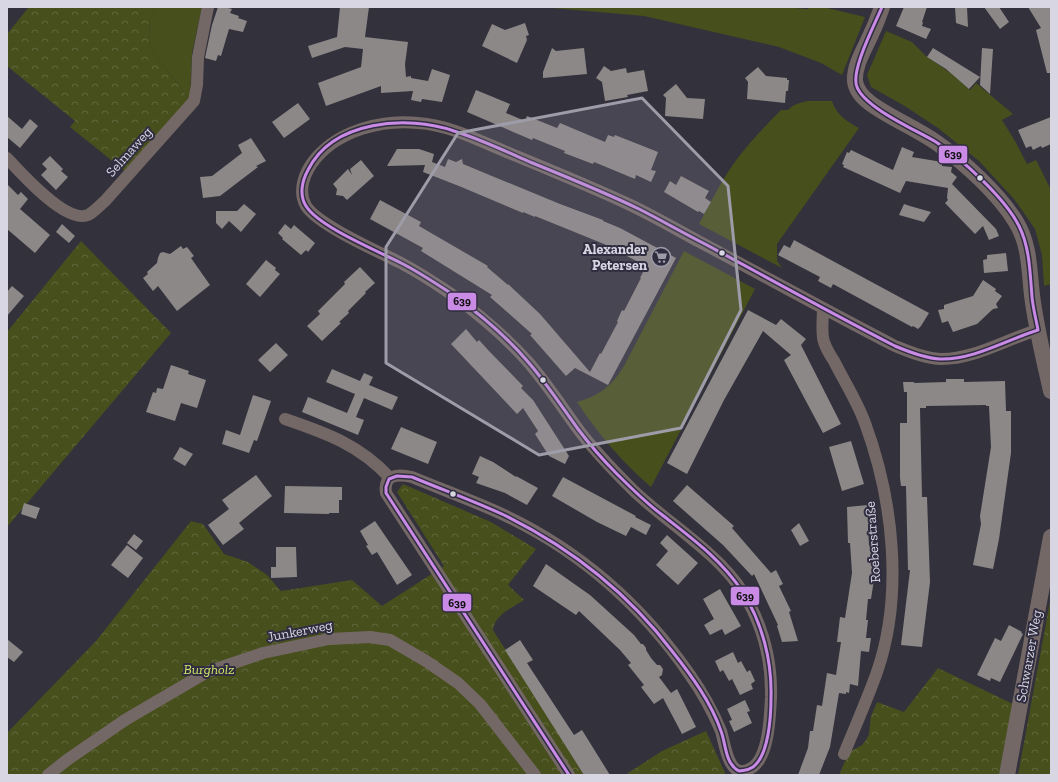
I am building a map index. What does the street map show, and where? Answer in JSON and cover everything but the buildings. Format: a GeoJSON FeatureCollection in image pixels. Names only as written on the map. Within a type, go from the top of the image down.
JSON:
{"type":"FeatureCollection","features":[{"type":"Feature","properties":{"kind":"street","name":"Selmaweg"},"geometry":{"type":"LineString","coordinates":[[7,158],[45,196],[66,211],[78,216],[88,215],[96,209],[105,201],[194,101],[197,85],[198,57],[208,7]]}},
{"type":"Feature","properties":{"kind":"street"},"geometry":{"type":"LineString","coordinates":[[882,7],[859,60],[855,79],[858,90],[870,103],[937,143],[952,155],[985,184],[1007,208],[1017,223],[1025,239],[1029,259],[1032,295],[1051,391]]}},
{"type":"Feature","properties":{"kind":"street"},"geometry":{"type":"LineString","coordinates":[[569,775],[386,493],[385,487],[390,478],[398,475],[412,477],[504,515],[540,534],[580,561],[619,592],[645,618],[674,652],[692,678],[712,712],[724,741],[731,765],[739,771],[748,770],[758,762],[765,745],[770,716],[772,681],[762,633],[741,591],[724,568],[634,491],[580,432],[528,361],[498,331],[481,316],[435,283],[361,243],[310,211],[305,204],[302,194],[302,184],[307,172],[318,156],[336,141],[360,130],[379,125],[405,122],[440,126],[495,147],[626,203],[895,346],[913,354],[941,359],[965,355],[1038,330]]}},
{"type":"Feature","properties":{"kind":"street","name":"Roeberstraße"},"geometry":{"type":"LineString","coordinates":[[823,308],[823,341],[850,391],[864,421],[875,451],[886,498],[892,544],[892,593],[885,641],[877,672],[844,754]]}},
{"type":"Feature","properties":{"kind":"street"},"geometry":{"type":"LineString","coordinates":[[284,419],[312,428],[341,440],[369,458],[390,478]]}},
{"type":"Feature","properties":{"kind":"street","name":"Schwarzer Weg"},"geometry":{"type":"LineString","coordinates":[[1007,775],[1051,538]]}},
{"type":"Feature","properties":{"kind":"street","name":"Junkerweg"},"geometry":{"type":"LineString","coordinates":[[48,775],[125,720],[207,672],[263,653],[329,639],[370,637],[390,640],[426,660],[458,683],[480,704],[535,775]]}},
{"type":"Feature","properties":{"kind":"highlighted area"},"geometry":{"type":"Polygon","coordinates":[[[642,98],[728,186],[741,310],[681,428],[539,455],[386,363],[386,247],[458,133],[642,98]]]}},
{"type":"Feature","properties":{"kind":"green space"},"geometry":{"type":"Polygon","coordinates":[[[29,7],[156,7],[150,15],[149,47],[190,100],[126,172],[70,127],[75,121],[7,66],[7,34],[29,7]]]}},
{"type":"Feature","properties":{"kind":"green space"},"geometry":{"type":"Polygon","coordinates":[[[156,7],[202,7],[192,53],[190,100],[149,47],[150,15],[156,7]]]}},
{"type":"Feature","properties":{"kind":"green space"},"geometry":{"type":"Polygon","coordinates":[[[541,7],[780,7],[808,9],[809,7],[823,7],[865,17],[842,75],[821,63],[779,47],[644,16],[541,7]]]}},
{"type":"Feature","properties":{"kind":"green space"},"geometry":{"type":"Polygon","coordinates":[[[886,31],[912,42],[926,56],[952,74],[970,90],[976,83],[1013,114],[1002,120],[1027,164],[1036,160],[1051,190],[1051,284],[1044,286],[1042,255],[1035,229],[1014,199],[979,161],[938,128],[903,105],[871,87],[867,75],[886,31]]]}},
{"type":"Feature","properties":{"kind":"green space"},"geometry":{"type":"Polygon","coordinates":[[[807,101],[832,101],[836,110],[842,117],[859,128],[777,244],[777,261],[782,268],[699,224],[726,174],[752,140],[781,110],[788,110],[799,103],[807,101]]]}},
{"type":"Feature","properties":{"kind":"green space"},"geometry":{"type":"Polygon","coordinates":[[[81,241],[171,333],[7,527],[7,332],[81,241]]]}},
{"type":"Feature","properties":{"kind":"green space"},"geometry":{"type":"Polygon","coordinates":[[[684,251],[755,289],[651,487],[630,468],[611,447],[577,402],[599,393],[614,380],[624,366],[684,251]]]}},
{"type":"Feature","properties":{"kind":"green space","name":"Burgholz"},"geometry":{"type":"Polygon","coordinates":[[[403,484],[491,522],[536,549],[508,585],[524,600],[501,616],[494,624],[493,630],[585,775],[7,775],[7,733],[96,641],[191,521],[203,524],[224,554],[248,562],[267,575],[281,591],[352,580],[382,606],[444,566],[397,492],[403,484]]]}},
{"type":"Feature","properties":{"kind":"green space"},"geometry":{"type":"Polygon","coordinates":[[[1051,596],[1051,775],[1018,775],[1051,596]]]}},
{"type":"Feature","properties":{"kind":"green space"},"geometry":{"type":"Polygon","coordinates":[[[938,668],[1013,704],[999,775],[839,775],[849,752],[862,745],[866,740],[869,734],[871,716],[877,702],[904,712],[938,668]]]}},
{"type":"Feature","properties":{"kind":"green space"},"geometry":{"type":"Polygon","coordinates":[[[706,731],[726,775],[625,775],[662,751],[706,731]]]}},
{"type":"Feature","properties":{"kind":"transit line","name":"639"},"geometry":{"type":"LineString","coordinates":[[882,7],[860,59],[857,70],[857,87],[870,103],[892,118],[936,142],[958,158],[1004,203],[1023,234],[1030,270],[1032,301],[1038,330]]}},
{"type":"Feature","properties":{"kind":"transit line","name":"639"},"geometry":{"type":"LineString","coordinates":[[569,775],[386,493],[386,487],[389,479],[397,476],[412,477],[504,515],[551,542],[596,573],[617,591],[655,630],[700,689],[717,720],[723,736],[728,759],[734,768],[739,771],[753,767],[763,754],[770,724],[770,669],[768,655],[755,615],[742,591],[725,569],[694,540],[644,500],[612,469],[583,435],[529,363],[493,326],[452,294],[408,266],[336,230],[313,214],[304,202],[302,188],[308,170],[320,153],[335,141],[353,131],[373,126],[394,123],[415,123],[435,126],[483,141],[626,203],[871,334],[895,346],[917,354],[940,359],[965,356],[990,349],[1038,330]]}},
{"type":"Feature","properties":{"kind":"place","name":"Alexander Petersen"},"geometry":{"type":"Point","coordinates":[661,257]}}]}
